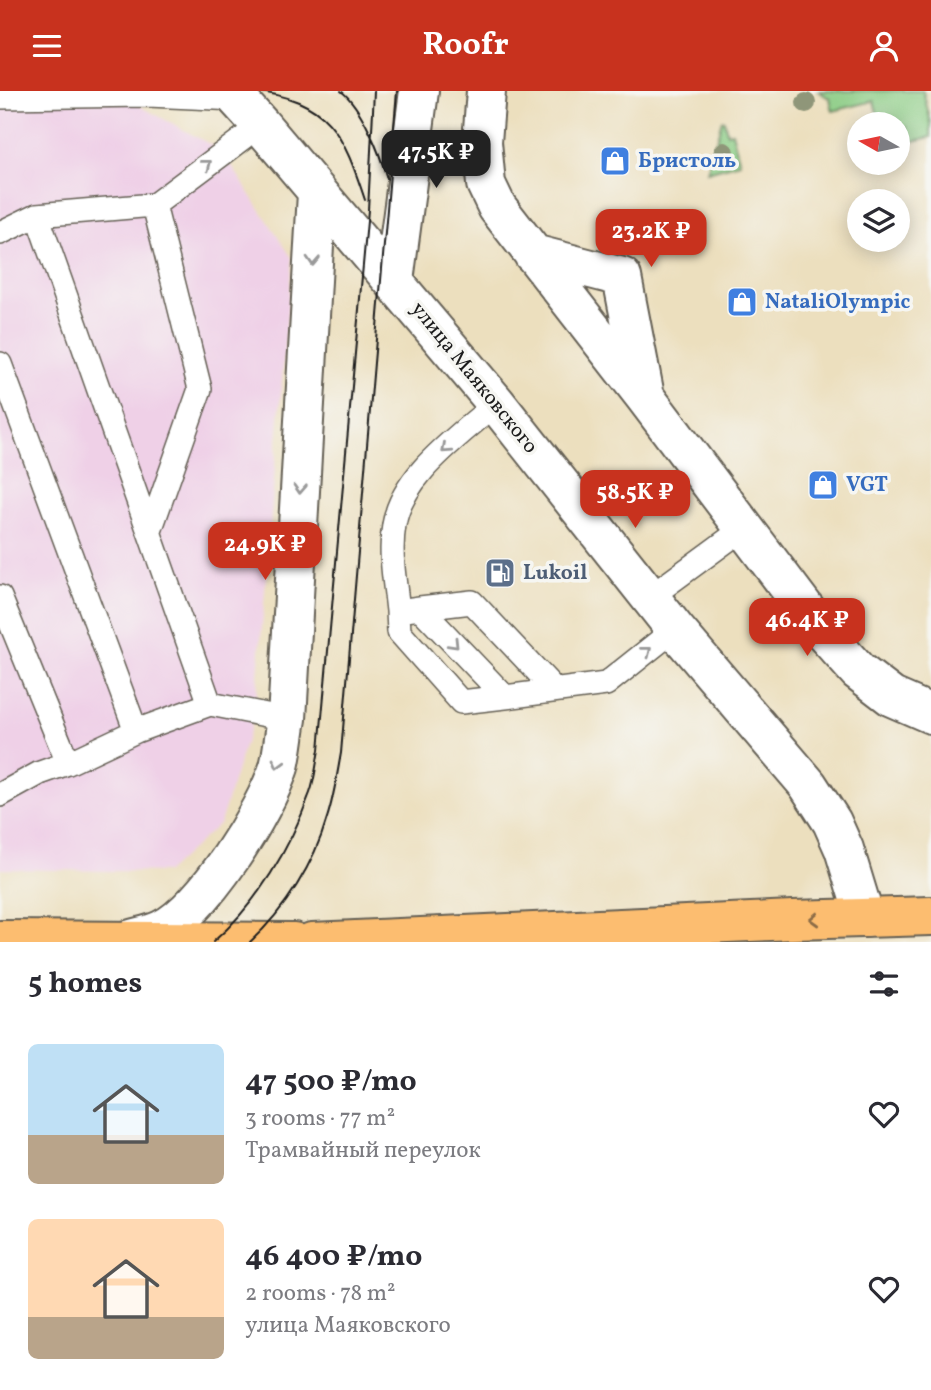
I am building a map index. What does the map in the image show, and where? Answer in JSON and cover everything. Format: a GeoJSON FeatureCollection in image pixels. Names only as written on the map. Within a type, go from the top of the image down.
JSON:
{"type":"FeatureCollection","features":[{"type":"Feature","properties":{"kind":"main road"},"geometry":{"type":"LineString","coordinates":[[312,942],[931,916]]}},
{"type":"Feature","properties":{"kind":"main road"},"geometry":{"type":"LineString","coordinates":[[0,940],[294,942]]}},
{"type":"Feature","properties":{"kind":"street"},"geometry":{"type":"LineString","coordinates":[[394,281],[419,91]]}},
{"type":"Feature","properties":{"kind":"street"},"geometry":{"type":"LineString","coordinates":[[486,91],[482,142],[486,184],[497,207],[822,631],[858,671],[892,697],[931,714]]}},
{"type":"Feature","properties":{"kind":"street","name":"улица Маяковского"},"geometry":{"type":"LineString","coordinates":[[242,105],[496,403],[675,629],[807,785],[832,823],[844,849],[865,918]]}},
{"type":"Feature","properties":{"kind":"street"},"geometry":{"type":"LineString","coordinates":[[125,941],[162,929],[177,919],[209,886],[256,819],[279,766],[287,719],[317,193]]}},
{"type":"Feature","properties":{"kind":"street"},"geometry":{"type":"LineString","coordinates":[[533,254],[622,277],[645,397]]}},
{"type":"Feature","properties":{"kind":"lane"},"geometry":{"type":"LineString","coordinates":[[0,97],[148,95],[242,105]]}},
{"type":"Feature","properties":{"kind":"lane"},"geometry":{"type":"LineString","coordinates":[[0,233],[37,215],[154,205],[242,105]]}},
{"type":"Feature","properties":{"kind":"lane"},"geometry":{"type":"LineString","coordinates":[[150,531],[200,389],[154,205]]}},
{"type":"Feature","properties":{"kind":"lane"},"geometry":{"type":"LineString","coordinates":[[37,215],[210,704]]}},
{"type":"Feature","properties":{"kind":"lane"},"geometry":{"type":"LineString","coordinates":[[0,364],[136,731]]}},
{"type":"Feature","properties":{"kind":"lane"},"geometry":{"type":"LineString","coordinates":[[496,403],[417,474],[394,523],[392,552],[409,609],[505,697]]}},
{"type":"Feature","properties":{"kind":"lane"},"geometry":{"type":"LineString","coordinates":[[650,597],[744,528]]}},
{"type":"Feature","properties":{"kind":"lane"},"geometry":{"type":"LineString","coordinates":[[0,597],[68,764]]}},
{"type":"Feature","properties":{"kind":"lane"},"geometry":{"type":"LineString","coordinates":[[409,609],[472,602],[555,690]]}},
{"type":"Feature","properties":{"kind":"lane"},"geometry":{"type":"LineString","coordinates":[[409,609],[399,632],[461,702],[606,684],[675,629]]}},
{"type":"Feature","properties":{"kind":"lane"},"geometry":{"type":"LineString","coordinates":[[0,795],[40,773],[68,764],[136,731],[210,704],[287,719]]}},
{"type":"Feature","properties":{"kind":"shaded area"},"geometry":{"type":"Polygon","coordinates":[[[131,101],[222,151],[292,258],[255,712],[220,823],[167,872],[0,869],[0,103],[131,101]]]}},
{"type":"Feature","properties":{"kind":"green space"},"geometry":{"type":"Polygon","coordinates":[[[818,91],[923,91],[931,123],[931,137],[910,142],[910,112],[877,112],[874,101],[833,111],[830,99],[818,91]]]}},
{"type":"Feature","properties":{"kind":"green space"},"geometry":{"type":"Polygon","coordinates":[[[722,120],[727,133],[732,132],[740,163],[707,172],[722,120]]]}},
{"type":"Feature","properties":{"kind":"tram line"},"geometry":{"type":"LineString","coordinates":[[252,91],[299,102],[329,123],[349,156],[365,200]]}},
{"type":"Feature","properties":{"kind":"tram line"},"geometry":{"type":"LineString","coordinates":[[341,91],[363,119],[387,179]]}},
{"type":"Feature","properties":{"kind":"tram line"},"geometry":{"type":"LineString","coordinates":[[213,942],[244,910],[271,873],[302,814],[314,777],[319,750],[368,210],[374,91]]}},
{"type":"Feature","properties":{"kind":"tram line"},"geometry":{"type":"LineString","coordinates":[[250,942],[275,916],[306,869],[329,810],[341,753],[397,91]]}},
{"type":"Feature","properties":{"kind":"place","name":"Бристоль"},"geometry":{"type":"Point","coordinates":[615,161]}},
{"type":"Feature","properties":{"kind":"place","name":"NataliOlympic"},"geometry":{"type":"Point","coordinates":[742,302]}},
{"type":"Feature","properties":{"kind":"place","name":"VGT"},"geometry":{"type":"Point","coordinates":[823,485]}},
{"type":"Feature","properties":{"kind":"place","name":"Lukoil"},"geometry":{"type":"Point","coordinates":[500,573]}}]}
